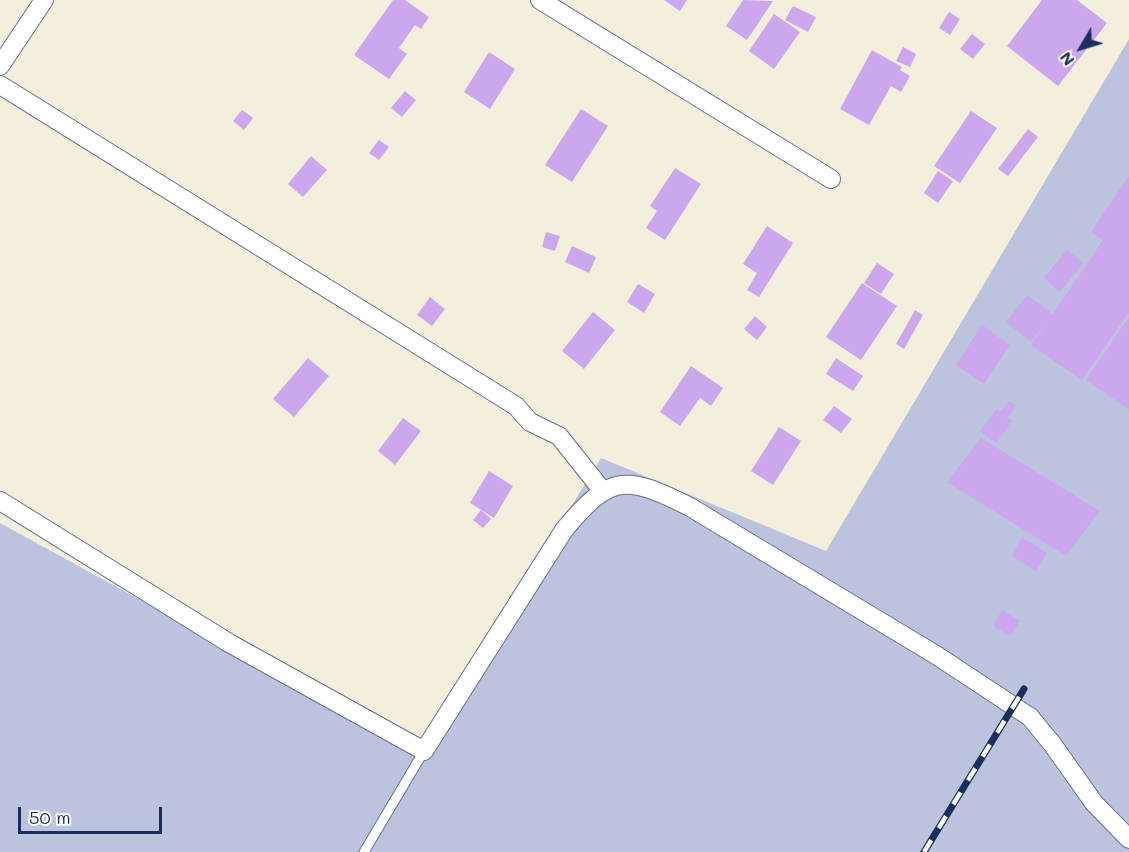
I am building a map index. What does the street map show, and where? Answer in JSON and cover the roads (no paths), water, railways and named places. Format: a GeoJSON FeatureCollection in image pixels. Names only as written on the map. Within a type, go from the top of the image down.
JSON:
{"type":"FeatureCollection","features":[{"type":"Feature","properties":{"kind":"street"},"geometry":{"type":"LineString","coordinates":[[0,66],[44,0]]}},
{"type":"Feature","properties":{"kind":"street"},"geometry":{"type":"LineString","coordinates":[[540,0],[831,179]]}},
{"type":"Feature","properties":{"kind":"street"},"geometry":{"type":"LineString","coordinates":[[0,85],[516,406],[530,422],[559,435],[602,490]]}},
{"type":"Feature","properties":{"kind":"street"},"geometry":{"type":"LineString","coordinates":[[0,501],[229,643],[424,751],[564,530],[586,503],[602,490],[626,482],[654,488],[690,507],[936,655],[1030,717],[1094,803],[1129,839]]}},
{"type":"Feature","properties":{"kind":"lane"},"geometry":{"type":"LineString","coordinates":[[364,852],[424,751]]}},
{"type":"Feature","properties":{"kind":"railway"},"geometry":{"type":"LineString","coordinates":[[924,852],[1024,689]]}}]}
